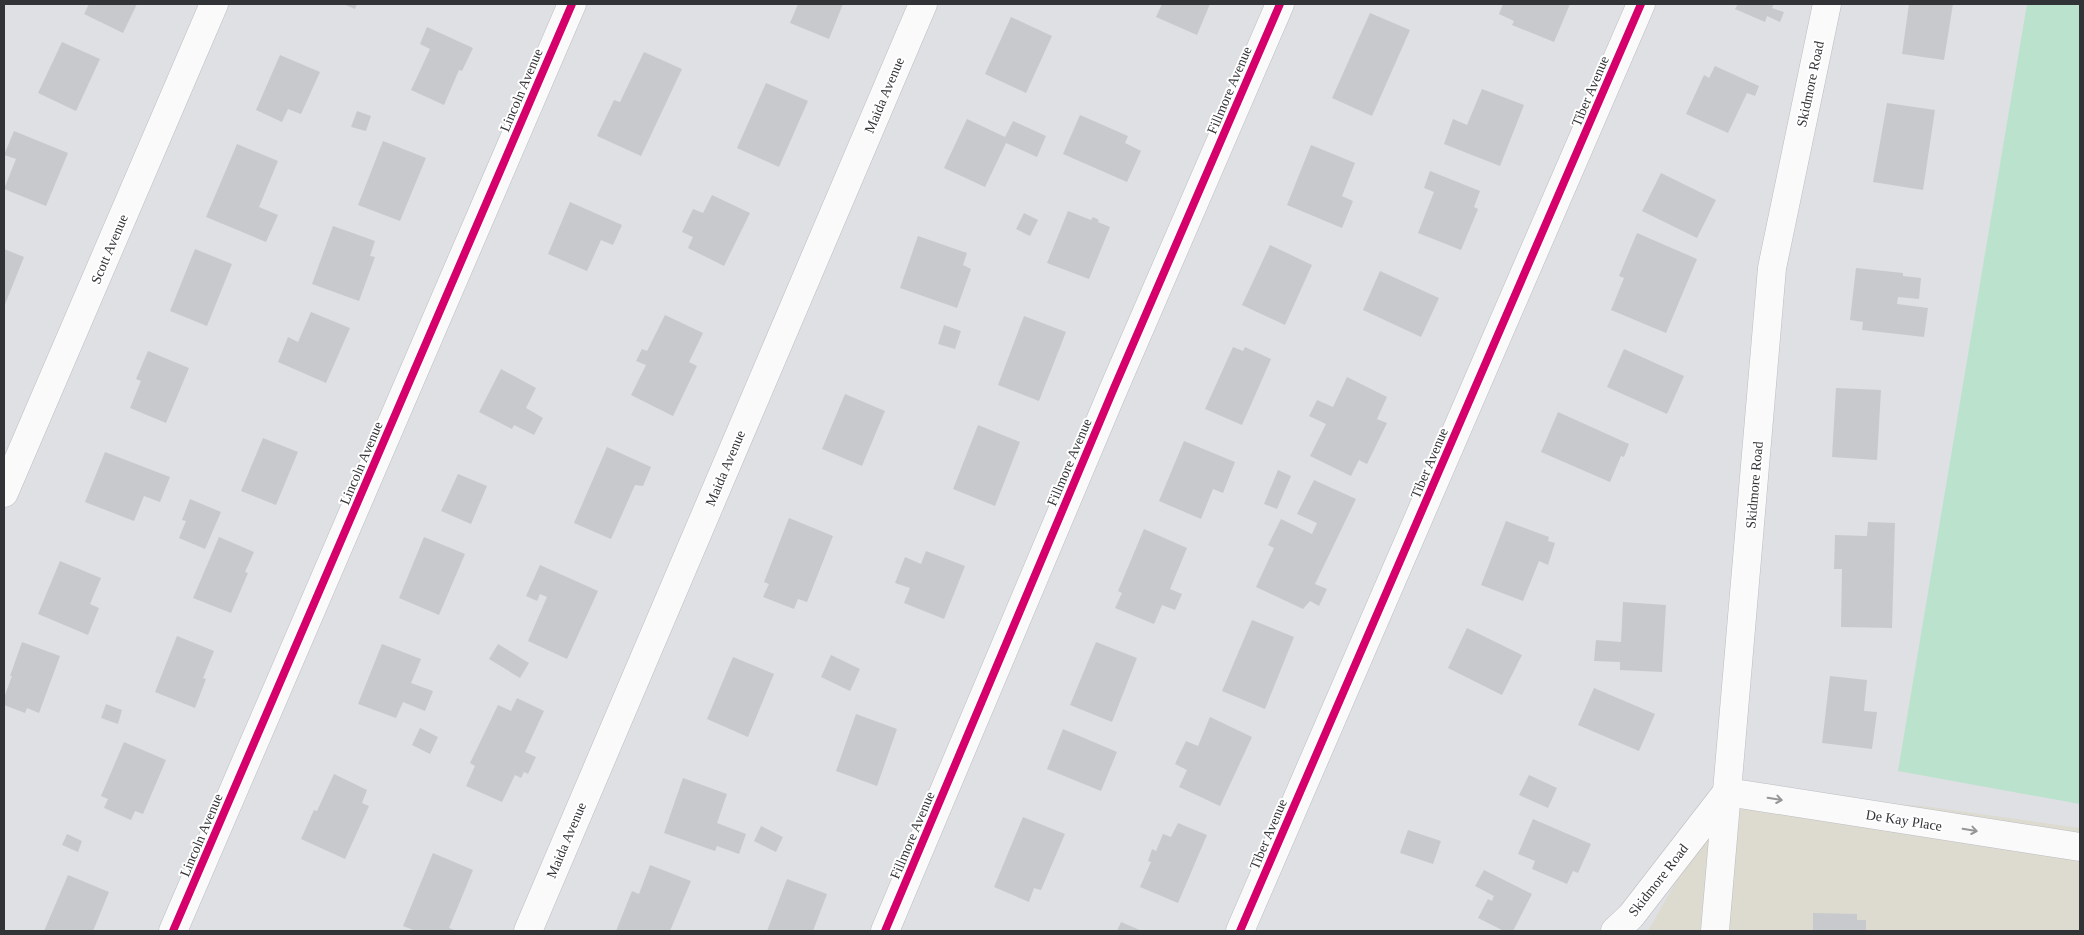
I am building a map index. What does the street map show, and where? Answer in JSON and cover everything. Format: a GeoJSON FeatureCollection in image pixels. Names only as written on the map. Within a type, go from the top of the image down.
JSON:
{"type":"FeatureCollection","features":[{"type":"Feature","properties":{"kind":"street","name":"Scott Avenue"},"geometry":{"type":"LineString","coordinates":[[4,493],[214,4]]}},
{"type":"Feature","properties":{"kind":"street","name":"Lincoln Avenue"},"geometry":{"type":"LineString","coordinates":[[173,931],[572,4]]}},
{"type":"Feature","properties":{"kind":"street","name":"Maida Avenue"},"geometry":{"type":"LineString","coordinates":[[528,931],[923,4]]}},
{"type":"Feature","properties":{"kind":"street","name":"Fillmore Avenue"},"geometry":{"type":"LineString","coordinates":[[885,931],[1114,388],[1280,4]]}},
{"type":"Feature","properties":{"kind":"street","name":"Tiber Avenue"},"geometry":{"type":"LineString","coordinates":[[1240,931],[1641,4]]}},
{"type":"Feature","properties":{"kind":"street","name":"Skidmore Road"},"geometry":{"type":"LineString","coordinates":[[1615,931],[1631,916],[1727,792],[1772,268],[1826,4]]}},
{"type":"Feature","properties":{"kind":"street","name":"De Kay Place"},"geometry":{"type":"LineString","coordinates":[[1727,792],[2080,847]]}},
{"type":"Feature","properties":{"kind":"street"},"geometry":{"type":"LineString","coordinates":[[1716,931],[1727,792]]}},
{"type":"Feature","properties":{"kind":"shaded area"},"geometry":{"type":"Polygon","coordinates":[[[1727,792],[1923,806],[2080,828],[2080,931],[1648,931],[1727,792]]]}},
{"type":"Feature","properties":{"kind":"green space"},"geometry":{"type":"Polygon","coordinates":[[[2027,4],[2080,4],[2080,804],[1898,771],[2027,4]]]}},
{"type":"Feature","properties":{"kind":"building"},"geometry":{"type":"Polygon","coordinates":[[[89,4],[137,4],[123,33],[84,14],[89,4]]]}},
{"type":"Feature","properties":{"kind":"building"},"geometry":{"type":"Polygon","coordinates":[[[343,4],[357,4],[355,9],[343,4]]]}},
{"type":"Feature","properties":{"kind":"building"},"geometry":{"type":"Polygon","coordinates":[[[798,4],[843,4],[829,39],[790,23],[798,4]]]}},
{"type":"Feature","properties":{"kind":"building"},"geometry":{"type":"Polygon","coordinates":[[[1162,4],[1210,4],[1197,35],[1156,17],[1162,4]]]}},
{"type":"Feature","properties":{"kind":"building"},"geometry":{"type":"Polygon","coordinates":[[[1503,4],[1570,4],[1554,42],[1512,25],[1514,21],[1499,14],[1503,4]]]}},
{"type":"Feature","properties":{"kind":"building"},"geometry":{"type":"Polygon","coordinates":[[[1738,4],[1774,4],[1772,8],[1784,12],[1780,22],[1767,16],[1765,22],[1735,9],[1738,4]]]}},
{"type":"Feature","properties":{"kind":"building"},"geometry":{"type":"Polygon","coordinates":[[[1909,4],[1953,4],[1944,60],[1902,54],[1909,4]]]}},
{"type":"Feature","properties":{"kind":"building"},"geometry":{"type":"Polygon","coordinates":[[[1370,13],[1410,30],[1372,116],[1332,98],[1370,13]]]}},
{"type":"Feature","properties":{"kind":"building"},"geometry":{"type":"Polygon","coordinates":[[[1011,17],[1052,36],[1026,93],[985,74],[1011,17]]]}},
{"type":"Feature","properties":{"kind":"building"},"geometry":{"type":"Polygon","coordinates":[[[427,27],[473,48],[462,71],[459,70],[444,105],[411,90],[430,49],[420,44],[427,27]]]}},
{"type":"Feature","properties":{"kind":"building"},"geometry":{"type":"Polygon","coordinates":[[[62,42],[100,59],[76,111],[38,93],[62,42]]]}},
{"type":"Feature","properties":{"kind":"building"},"geometry":{"type":"Polygon","coordinates":[[[644,52],[682,69],[641,156],[597,136],[614,100],[620,102],[644,52]]]}},
{"type":"Feature","properties":{"kind":"building"},"geometry":{"type":"Polygon","coordinates":[[[280,55],[320,72],[301,114],[288,109],[282,122],[256,110],[280,55]]]}},
{"type":"Feature","properties":{"kind":"building"},"geometry":{"type":"Polygon","coordinates":[[[1715,66],[1759,86],[1755,96],[1747,93],[1728,133],[1686,114],[1704,75],[1709,78],[1715,66]]]}},
{"type":"Feature","properties":{"kind":"building"},"geometry":{"type":"Polygon","coordinates":[[[766,83],[808,101],[779,167],[737,148],[766,83]]]}},
{"type":"Feature","properties":{"kind":"building"},"geometry":{"type":"Polygon","coordinates":[[[1482,89],[1524,105],[1500,166],[1444,144],[1453,119],[1467,125],[1482,89]]]}},
{"type":"Feature","properties":{"kind":"building"},"geometry":{"type":"Polygon","coordinates":[[[1887,103],[1935,110],[1923,190],[1873,182],[1887,103]]]}},
{"type":"Feature","properties":{"kind":"building"},"geometry":{"type":"Polygon","coordinates":[[[357,111],[371,116],[366,131],[351,127],[357,111]]]}},
{"type":"Feature","properties":{"kind":"building"},"geometry":{"type":"Polygon","coordinates":[[[1080,115],[1128,136],[1125,143],[1141,151],[1127,182],[1063,154],[1080,115]]]}},
{"type":"Feature","properties":{"kind":"building"},"geometry":{"type":"Polygon","coordinates":[[[967,119],[1005,137],[1013,121],[1046,136],[1037,157],[1006,143],[985,187],[944,168],[967,119]]]}},
{"type":"Feature","properties":{"kind":"building"},"geometry":{"type":"Polygon","coordinates":[[[14,131],[68,153],[46,206],[4,189],[16,159],[4,155],[14,131]]]}},
{"type":"Feature","properties":{"kind":"building"},"geometry":{"type":"Polygon","coordinates":[[[383,141],[426,158],[400,221],[358,205],[383,141]]]}},
{"type":"Feature","properties":{"kind":"building"},"geometry":{"type":"Polygon","coordinates":[[[237,144],[278,161],[259,207],[278,215],[266,242],[206,217],[237,144]]]}},
{"type":"Feature","properties":{"kind":"building"},"geometry":{"type":"Polygon","coordinates":[[[1311,145],[1355,163],[1342,196],[1353,201],[1342,228],[1287,205],[1311,145]]]}},
{"type":"Feature","properties":{"kind":"building"},"geometry":{"type":"Polygon","coordinates":[[[1430,171],[1480,191],[1474,207],[1478,209],[1461,250],[1418,233],[1434,192],[1424,188],[1430,171]]]}},
{"type":"Feature","properties":{"kind":"building"},"geometry":{"type":"Polygon","coordinates":[[[1661,173],[1716,200],[1697,238],[1642,211],[1661,173]]]}},
{"type":"Feature","properties":{"kind":"building"},"geometry":{"type":"Polygon","coordinates":[[[712,195],[750,213],[724,266],[688,248],[693,237],[682,232],[693,209],[703,213],[712,195]]]}},
{"type":"Feature","properties":{"kind":"building"},"geometry":{"type":"Polygon","coordinates":[[[570,202],[622,225],[613,245],[601,240],[587,271],[548,254],[570,202]]]}},
{"type":"Feature","properties":{"kind":"building"},"geometry":{"type":"Polygon","coordinates":[[[1068,211],[1091,220],[1093,217],[1099,220],[1098,222],[1110,227],[1089,279],[1047,263],[1068,211]]]}},
{"type":"Feature","properties":{"kind":"building"},"geometry":{"type":"Polygon","coordinates":[[[1024,213],[1038,220],[1030,236],[1016,229],[1024,213]]]}},
{"type":"Feature","properties":{"kind":"building"},"geometry":{"type":"Polygon","coordinates":[[[333,226],[375,241],[370,256],[375,257],[359,301],[312,284],[333,226]]]}},
{"type":"Feature","properties":{"kind":"building"},"geometry":{"type":"Polygon","coordinates":[[[1637,233],[1697,259],[1666,333],[1611,310],[1624,278],[1619,276],[1637,233]]]}},
{"type":"Feature","properties":{"kind":"building"},"geometry":{"type":"Polygon","coordinates":[[[918,236],[967,253],[963,265],[971,269],[957,308],[900,288],[918,236]]]}},
{"type":"Feature","properties":{"kind":"building"},"geometry":{"type":"Polygon","coordinates":[[[1270,245],[1312,265],[1285,325],[1242,305],[1270,245]]]}},
{"type":"Feature","properties":{"kind":"building"},"geometry":{"type":"Polygon","coordinates":[[[4,249],[24,257],[4,307],[4,249]]]}},
{"type":"Feature","properties":{"kind":"building"},"geometry":{"type":"Polygon","coordinates":[[[195,249],[232,264],[207,326],[170,311],[195,249]]]}},
{"type":"Feature","properties":{"kind":"building"},"geometry":{"type":"Polygon","coordinates":[[[1856,268],[1903,273],[1903,276],[1921,278],[1919,299],[1898,297],[1897,304],[1928,308],[1924,337],[1862,330],[1863,322],[1850,320],[1856,268]]]}},
{"type":"Feature","properties":{"kind":"building"},"geometry":{"type":"Polygon","coordinates":[[[1380,271],[1439,298],[1421,337],[1363,310],[1380,271]]]}},
{"type":"Feature","properties":{"kind":"building"},"geometry":{"type":"Polygon","coordinates":[[[311,312],[350,328],[326,383],[278,362],[288,337],[298,342],[311,312]]]}},
{"type":"Feature","properties":{"kind":"building"},"geometry":{"type":"Polygon","coordinates":[[[665,315],[703,333],[689,362],[697,366],[673,416],[631,395],[646,365],[636,361],[642,349],[647,351],[665,315]]]}},
{"type":"Feature","properties":{"kind":"building"},"geometry":{"type":"Polygon","coordinates":[[[1024,316],[1066,332],[1039,401],[998,385],[1024,316]]]}},
{"type":"Feature","properties":{"kind":"building"},"geometry":{"type":"Polygon","coordinates":[[[944,325],[961,331],[955,349],[938,344],[944,325]]]}},
{"type":"Feature","properties":{"kind":"building"},"geometry":{"type":"Polygon","coordinates":[[[1233,347],[1243,351],[1245,347],[1271,359],[1242,425],[1205,409],[1233,347]]]}},
{"type":"Feature","properties":{"kind":"building"},"geometry":{"type":"Polygon","coordinates":[[[1624,349],[1684,376],[1667,414],[1607,387],[1624,349]]]}},
{"type":"Feature","properties":{"kind":"building"},"geometry":{"type":"Polygon","coordinates":[[[148,351],[189,368],[166,423],[130,408],[141,381],[136,379],[148,351]]]}},
{"type":"Feature","properties":{"kind":"building"},"geometry":{"type":"Polygon","coordinates":[[[501,369],[536,388],[526,408],[543,418],[534,435],[514,425],[512,429],[479,412],[501,369]]]}},
{"type":"Feature","properties":{"kind":"building"},"geometry":{"type":"Polygon","coordinates":[[[1347,377],[1387,397],[1377,419],[1387,423],[1367,464],[1359,460],[1351,476],[1310,456],[1326,424],[1309,416],[1317,400],[1333,407],[1347,377]]]}},
{"type":"Feature","properties":{"kind":"building"},"geometry":{"type":"Polygon","coordinates":[[[1836,388],[1881,390],[1877,460],[1832,457],[1836,388]]]}},
{"type":"Feature","properties":{"kind":"building"},"geometry":{"type":"Polygon","coordinates":[[[845,394],[885,411],[862,466],[822,449],[845,394]]]}},
{"type":"Feature","properties":{"kind":"building"},"geometry":{"type":"Polygon","coordinates":[[[1558,412],[1629,444],[1624,457],[1621,456],[1610,482],[1541,452],[1558,412]]]}},
{"type":"Feature","properties":{"kind":"building"},"geometry":{"type":"Polygon","coordinates":[[[978,425],[1020,442],[995,506],[953,489],[978,425]]]}},
{"type":"Feature","properties":{"kind":"building"},"geometry":{"type":"Polygon","coordinates":[[[263,438],[298,452],[276,505],[241,491],[263,438]]]}},
{"type":"Feature","properties":{"kind":"building"},"geometry":{"type":"Polygon","coordinates":[[[1184,441],[1235,462],[1223,493],[1213,489],[1201,519],[1159,501],[1184,441]]]}},
{"type":"Feature","properties":{"kind":"building"},"geometry":{"type":"Polygon","coordinates":[[[607,447],[651,467],[643,486],[635,485],[611,539],[574,523],[607,447]]]}},
{"type":"Feature","properties":{"kind":"building"},"geometry":{"type":"Polygon","coordinates":[[[105,452],[170,477],[160,502],[144,496],[134,521],[85,502],[105,452]]]}},
{"type":"Feature","properties":{"kind":"building"},"geometry":{"type":"Polygon","coordinates":[[[1278,470],[1291,476],[1277,509],[1264,504],[1278,470]]]}},
{"type":"Feature","properties":{"kind":"building"},"geometry":{"type":"Polygon","coordinates":[[[458,474],[487,486],[471,524],[441,511],[458,474]]]}},
{"type":"Feature","properties":{"kind":"building"},"geometry":{"type":"Polygon","coordinates":[[[1314,480],[1356,499],[1315,584],[1327,589],[1319,606],[1310,601],[1303,609],[1256,587],[1274,548],[1268,545],[1281,519],[1312,534],[1317,523],[1297,514],[1314,480]]]}},
{"type":"Feature","properties":{"kind":"building"},"geometry":{"type":"Polygon","coordinates":[[[190,499],[221,512],[205,549],[179,538],[186,521],[182,520],[190,499]]]}},
{"type":"Feature","properties":{"kind":"building"},"geometry":{"type":"Polygon","coordinates":[[[789,518],[833,536],[807,602],[798,599],[794,609],[763,597],[769,584],[764,582],[789,518]]]}},
{"type":"Feature","properties":{"kind":"building"},"geometry":{"type":"Polygon","coordinates":[[[1506,521],[1549,537],[1548,541],[1555,543],[1548,565],[1539,561],[1523,601],[1481,585],[1506,521]]]}},
{"type":"Feature","properties":{"kind":"building"},"geometry":{"type":"Polygon","coordinates":[[[1868,522],[1895,523],[1892,628],[1841,627],[1842,569],[1834,569],[1835,535],[1867,536],[1868,522]]]}},
{"type":"Feature","properties":{"kind":"building"},"geometry":{"type":"Polygon","coordinates":[[[1144,529],[1187,548],[1170,589],[1182,594],[1175,610],[1162,605],[1154,624],[1115,608],[1122,593],[1118,591],[1144,529]]]}},
{"type":"Feature","properties":{"kind":"building"},"geometry":{"type":"Polygon","coordinates":[[[219,537],[254,552],[245,572],[248,573],[231,613],[193,598],[219,537]]]}},
{"type":"Feature","properties":{"kind":"building"},"geometry":{"type":"Polygon","coordinates":[[[424,537],[465,554],[439,615],[399,598],[424,537]]]}},
{"type":"Feature","properties":{"kind":"building"},"geometry":{"type":"Polygon","coordinates":[[[926,551],[965,566],[944,619],[904,603],[910,588],[895,583],[905,557],[921,564],[926,551]]]}},
{"type":"Feature","properties":{"kind":"building"},"geometry":{"type":"Polygon","coordinates":[[[60,561],[101,578],[90,604],[99,608],[88,635],[38,614],[60,561]]]}},
{"type":"Feature","properties":{"kind":"building"},"geometry":{"type":"Polygon","coordinates":[[[540,565],[598,591],[567,659],[528,641],[547,597],[540,594],[537,601],[526,596],[540,565]]]}},
{"type":"Feature","properties":{"kind":"building"},"geometry":{"type":"Polygon","coordinates":[[[1623,602],[1666,605],[1662,672],[1620,670],[1620,662],[1594,661],[1596,640],[1621,642],[1623,602]]]}},
{"type":"Feature","properties":{"kind":"building"},"geometry":{"type":"Polygon","coordinates":[[[1252,620],[1294,637],[1265,709],[1222,691],[1252,620]]]}},
{"type":"Feature","properties":{"kind":"building"},"geometry":{"type":"Polygon","coordinates":[[[1467,628],[1522,655],[1502,695],[1448,668],[1467,628]]]}},
{"type":"Feature","properties":{"kind":"building"},"geometry":{"type":"Polygon","coordinates":[[[177,636],[214,651],[203,678],[206,679],[195,708],[155,692],[177,636]]]}},
{"type":"Feature","properties":{"kind":"building"},"geometry":{"type":"Polygon","coordinates":[[[22,642],[60,656],[39,713],[27,708],[25,713],[4,705],[4,698],[12,676],[10,676],[22,642]]]}},
{"type":"Feature","properties":{"kind":"building"},"geometry":{"type":"Polygon","coordinates":[[[1096,642],[1137,658],[1112,722],[1070,705],[1096,642]]]}},
{"type":"Feature","properties":{"kind":"building"},"geometry":{"type":"Polygon","coordinates":[[[382,644],[421,659],[411,683],[433,691],[425,711],[403,702],[396,718],[358,704],[382,644]]]}},
{"type":"Feature","properties":{"kind":"building"},"geometry":{"type":"Polygon","coordinates":[[[498,644],[529,663],[520,678],[489,659],[498,644]]]}},
{"type":"Feature","properties":{"kind":"building"},"geometry":{"type":"Polygon","coordinates":[[[831,655],[860,669],[850,691],[821,677],[831,655]]]}},
{"type":"Feature","properties":{"kind":"building"},"geometry":{"type":"Polygon","coordinates":[[[733,657],[774,674],[748,737],[707,719],[733,657]]]}},
{"type":"Feature","properties":{"kind":"building"},"geometry":{"type":"Polygon","coordinates":[[[1830,676],[1867,680],[1864,711],[1877,712],[1872,749],[1822,743],[1830,676]]]}},
{"type":"Feature","properties":{"kind":"building"},"geometry":{"type":"Polygon","coordinates":[[[1594,688],[1655,714],[1639,751],[1578,725],[1594,688]]]}},
{"type":"Feature","properties":{"kind":"building"},"geometry":{"type":"Polygon","coordinates":[[[517,698],[544,711],[525,752],[536,757],[528,774],[524,772],[521,778],[515,775],[502,802],[466,786],[475,766],[470,763],[498,705],[511,711],[517,698]]]}},
{"type":"Feature","properties":{"kind":"building"},"geometry":{"type":"Polygon","coordinates":[[[106,704],[122,710],[118,724],[101,718],[106,704]]]}},
{"type":"Feature","properties":{"kind":"building"},"geometry":{"type":"Polygon","coordinates":[[[856,714],[897,729],[877,786],[836,771],[856,714]]]}},
{"type":"Feature","properties":{"kind":"building"},"geometry":{"type":"Polygon","coordinates":[[[1210,717],[1252,737],[1220,806],[1179,787],[1187,770],[1175,764],[1186,741],[1198,746],[1210,717]]]}},
{"type":"Feature","properties":{"kind":"building"},"geometry":{"type":"Polygon","coordinates":[[[420,728],[438,737],[430,754],[412,745],[420,728]]]}},
{"type":"Feature","properties":{"kind":"building"},"geometry":{"type":"Polygon","coordinates":[[[1063,729],[1117,752],[1101,791],[1047,769],[1063,729]]]}},
{"type":"Feature","properties":{"kind":"building"},"geometry":{"type":"Polygon","coordinates":[[[124,742],[166,760],[143,814],[135,811],[131,820],[104,808],[108,799],[101,796],[124,742]]]}},
{"type":"Feature","properties":{"kind":"building"},"geometry":{"type":"Polygon","coordinates":[[[334,774],[367,790],[362,803],[369,806],[345,859],[301,839],[314,810],[317,811],[334,774]]]}},
{"type":"Feature","properties":{"kind":"building"},"geometry":{"type":"Polygon","coordinates":[[[1529,775],[1557,788],[1548,808],[1519,795],[1529,775]]]}},
{"type":"Feature","properties":{"kind":"building"},"geometry":{"type":"Polygon","coordinates":[[[683,778],[727,794],[717,823],[746,834],[739,854],[717,846],[715,851],[664,833],[683,778]]]}},
{"type":"Feature","properties":{"kind":"building"},"geometry":{"type":"Polygon","coordinates":[[[1023,817],[1065,834],[1041,890],[1034,888],[1029,902],[994,887],[1023,817]]]}},
{"type":"Feature","properties":{"kind":"building"},"geometry":{"type":"Polygon","coordinates":[[[1533,819],[1591,844],[1578,873],[1573,871],[1567,884],[1532,869],[1535,861],[1518,854],[1533,819]]]}},
{"type":"Feature","properties":{"kind":"building"},"geometry":{"type":"Polygon","coordinates":[[[1178,823],[1207,835],[1178,903],[1140,887],[1151,862],[1148,861],[1152,849],[1156,851],[1163,834],[1171,837],[1178,823]]]}},
{"type":"Feature","properties":{"kind":"building"},"geometry":{"type":"Polygon","coordinates":[[[761,826],[783,837],[776,852],[754,841],[761,826]]]}},
{"type":"Feature","properties":{"kind":"building"},"geometry":{"type":"Polygon","coordinates":[[[1408,830],[1441,841],[1433,864],[1400,853],[1408,830]]]}},
{"type":"Feature","properties":{"kind":"building"},"geometry":{"type":"Polygon","coordinates":[[[67,834],[82,841],[78,852],[62,845],[67,834]]]}},
{"type":"Feature","properties":{"kind":"building"},"geometry":{"type":"Polygon","coordinates":[[[433,853],[473,870],[449,928],[457,931],[416,931],[403,926],[433,853]]]}},
{"type":"Feature","properties":{"kind":"building"},"geometry":{"type":"Polygon","coordinates":[[[650,865],[691,881],[670,931],[616,931],[632,891],[639,894],[650,865]]]}},
{"type":"Feature","properties":{"kind":"building"},"geometry":{"type":"Polygon","coordinates":[[[1484,870],[1532,894],[1513,931],[1504,931],[1478,918],[1488,899],[1492,901],[1494,896],[1475,886],[1484,870]]]}},
{"type":"Feature","properties":{"kind":"building"},"geometry":{"type":"Polygon","coordinates":[[[68,875],[109,892],[93,931],[44,931],[68,875]]]}},
{"type":"Feature","properties":{"kind":"building"},"geometry":{"type":"Polygon","coordinates":[[[787,879],[827,894],[813,931],[767,931],[787,879]]]}},
{"type":"Feature","properties":{"kind":"building"},"geometry":{"type":"Polygon","coordinates":[[[1813,913],[1857,914],[1857,920],[1866,920],[1866,931],[1813,931],[1813,913]]]}},
{"type":"Feature","properties":{"kind":"building"},"geometry":{"type":"Polygon","coordinates":[[[1121,922],[1142,931],[1117,931],[1121,922]]]}},
{"type":"Feature","properties":{"kind":"cycle path"},"geometry":{"type":"LineString","coordinates":[[173,931],[572,4]]}},
{"type":"Feature","properties":{"kind":"cycle path"},"geometry":{"type":"LineString","coordinates":[[885,931],[1114,388],[1280,4]]}},
{"type":"Feature","properties":{"kind":"cycle path"},"geometry":{"type":"LineString","coordinates":[[1240,931],[1641,4]]}}]}
